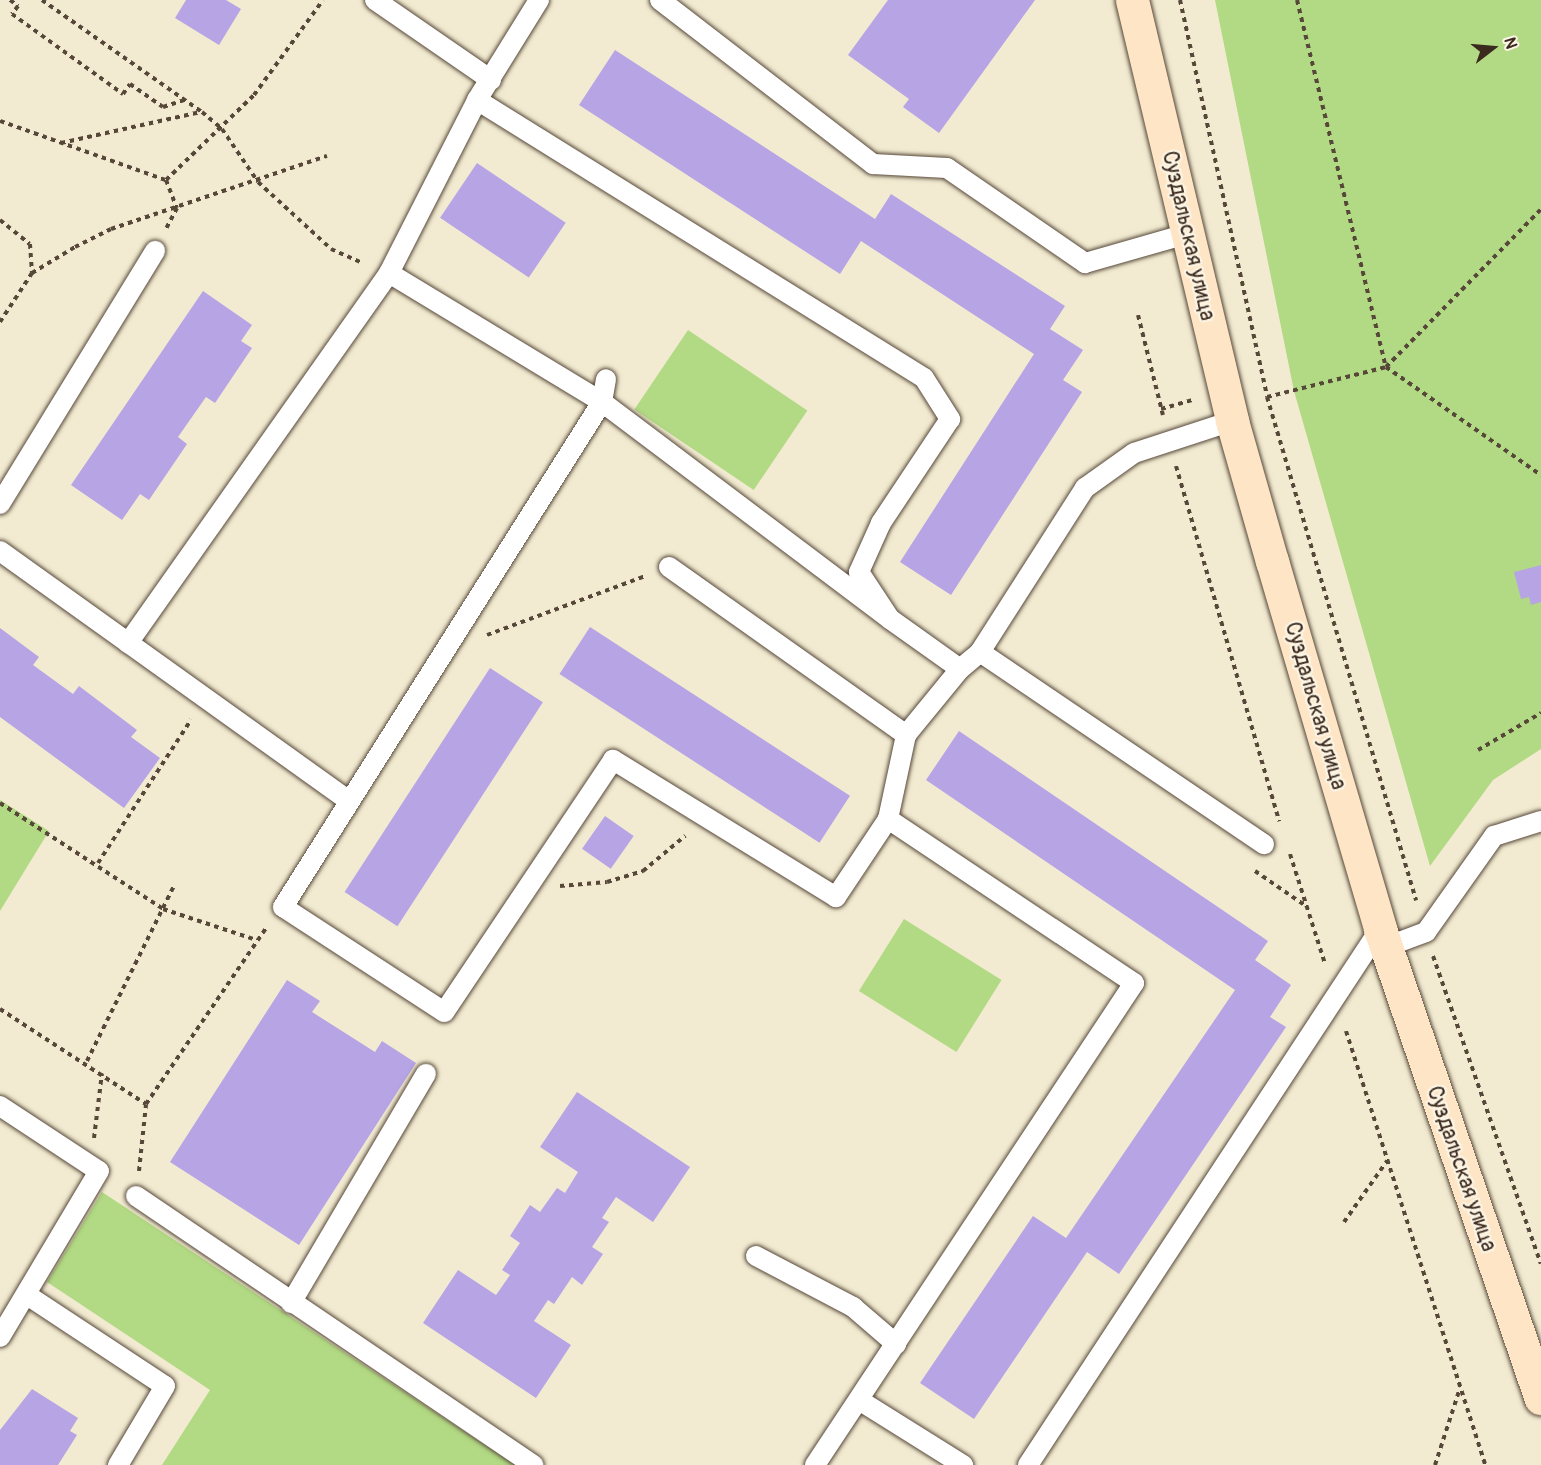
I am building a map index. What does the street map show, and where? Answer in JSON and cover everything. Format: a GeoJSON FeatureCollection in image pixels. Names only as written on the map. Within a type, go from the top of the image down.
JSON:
{"type":"FeatureCollection","features":[{"type":"Feature","properties":{"kind":"street","name":"Суздальская улица"},"geometry":{"type":"LineString","coordinates":[[1132,0],[1232,421],[1383,938],[1541,1398]]}},
{"type":"Feature","properties":{"kind":"lane"},"geometry":{"type":"LineString","coordinates":[[375,0],[491,80]]}},
{"type":"Feature","properties":{"kind":"lane"},"geometry":{"type":"LineString","coordinates":[[128,643],[389,273],[477,100],[539,0]]}},
{"type":"Feature","properties":{"kind":"lane"},"geometry":{"type":"LineString","coordinates":[[660,0],[873,164],[947,168],[1084,263],[1187,234]]}},
{"type":"Feature","properties":{"kind":"lane"},"geometry":{"type":"LineString","coordinates":[[477,100],[924,378],[950,419],[881,523],[859,572],[890,619]]}},
{"type":"Feature","properties":{"kind":"lane"},"geometry":{"type":"LineString","coordinates":[[0,504],[155,251]]}},
{"type":"Feature","properties":{"kind":"lane"},"geometry":{"type":"LineString","coordinates":[[389,273],[602,402],[960,669]]}},
{"type":"Feature","properties":{"kind":"lane"},"geometry":{"type":"LineString","coordinates":[[606,379],[602,402],[283,907],[444,1012],[613,760],[836,897],[888,819],[906,735],[960,669],[980,652],[1085,488],[1134,453],[1232,421]]}},
{"type":"Feature","properties":{"kind":"lane"},"geometry":{"type":"LineString","coordinates":[[0,551],[350,801]]}},
{"type":"Feature","properties":{"kind":"lane"},"geometry":{"type":"LineString","coordinates":[[669,567],[906,735]]}},
{"type":"Feature","properties":{"kind":"lane"},"geometry":{"type":"LineString","coordinates":[[980,652],[1264,844]]}},
{"type":"Feature","properties":{"kind":"lane"},"geometry":{"type":"LineString","coordinates":[[815,1465],[1134,983],[888,819]]}},
{"type":"Feature","properties":{"kind":"lane"},"geometry":{"type":"LineString","coordinates":[[1028,1465],[1335,997],[1383,938],[1426,932],[1494,836],[1541,821]]}},
{"type":"Feature","properties":{"kind":"lane"},"geometry":{"type":"LineString","coordinates":[[291,1303],[426,1074]]}},
{"type":"Feature","properties":{"kind":"lane"},"geometry":{"type":"LineString","coordinates":[[0,1106],[99,1171],[0,1337]]}},
{"type":"Feature","properties":{"kind":"lane"},"geometry":{"type":"LineString","coordinates":[[136,1196],[533,1465]]}},
{"type":"Feature","properties":{"kind":"lane"},"geometry":{"type":"LineString","coordinates":[[756,1256],[853,1306],[896,1344]]}},
{"type":"Feature","properties":{"kind":"lane"},"geometry":{"type":"LineString","coordinates":[[27,1294],[165,1386],[118,1465]]}},
{"type":"Feature","properties":{"kind":"lane"},"geometry":{"type":"LineString","coordinates":[[859,1400],[963,1465]]}},
{"type":"Feature","properties":{"kind":"path"},"geometry":{"type":"LineString","coordinates":[[10,0],[18,6],[12,14],[123,94],[130,84],[163,108],[184,100]]}},
{"type":"Feature","properties":{"kind":"path"},"geometry":{"type":"LineString","coordinates":[[42,0],[202,112],[222,129],[258,182],[331,249],[389,273]]}},
{"type":"Feature","properties":{"kind":"path"},"geometry":{"type":"LineString","coordinates":[[166,180],[222,129],[323,0]]}},
{"type":"Feature","properties":{"kind":"path"},"geometry":{"type":"LineString","coordinates":[[1180,0],[1267,398],[1308,548],[1426,932],[1541,1264]]}},
{"type":"Feature","properties":{"kind":"path"},"geometry":{"type":"LineString","coordinates":[[1297,0],[1386,367],[1541,476]]}},
{"type":"Feature","properties":{"kind":"path"},"geometry":{"type":"LineString","coordinates":[[61,143],[202,112]]}},
{"type":"Feature","properties":{"kind":"path"},"geometry":{"type":"LineString","coordinates":[[0,121],[166,180],[177,208]]}},
{"type":"Feature","properties":{"kind":"path"},"geometry":{"type":"LineString","coordinates":[[1267,398],[1386,367],[1541,209]]}},
{"type":"Feature","properties":{"kind":"path"},"geometry":{"type":"LineString","coordinates":[[0,220],[30,244],[32,273]]}},
{"type":"Feature","properties":{"kind":"path"},"geometry":{"type":"LineString","coordinates":[[1138,315],[1169,441],[1282,829]]}},
{"type":"Feature","properties":{"kind":"path"},"geometry":{"type":"LineString","coordinates":[[445,651],[669,567]]}},
{"type":"Feature","properties":{"kind":"path"},"geometry":{"type":"LineString","coordinates":[[98,863],[206,699]]}},
{"type":"Feature","properties":{"kind":"path"},"geometry":{"type":"LineString","coordinates":[[1478,750],[1541,714]]}},
{"type":"Feature","properties":{"kind":"path"},"geometry":{"type":"LineString","coordinates":[[0,803],[98,863],[163,909],[256,940]]}},
{"type":"Feature","properties":{"kind":"path"},"geometry":{"type":"LineString","coordinates":[[526,889],[608,882],[643,871],[706,818]]}},
{"type":"Feature","properties":{"kind":"path"},"geometry":{"type":"LineString","coordinates":[[1285,840],[1485,1465]]}},
{"type":"Feature","properties":{"kind":"path"},"geometry":{"type":"LineString","coordinates":[[87,1061],[174,886]]}},
{"type":"Feature","properties":{"kind":"path"},"geometry":{"type":"LineString","coordinates":[[136,1196],[146,1104],[256,940],[283,907]]}},
{"type":"Feature","properties":{"kind":"path"},"geometry":{"type":"LineString","coordinates":[[0,1009],[87,1061],[146,1104]]}},
{"type":"Feature","properties":{"kind":"path"},"geometry":{"type":"LineString","coordinates":[[91,1166],[102,1073]]}},
{"type":"Feature","properties":{"kind":"path"},"geometry":{"type":"LineString","coordinates":[[1344,1222],[1387,1160]]}},
{"type":"Feature","properties":{"kind":"path"},"geometry":{"type":"LineString","coordinates":[[1435,1465],[1460,1387]]}},
{"type":"Feature","properties":{"kind":"green space"},"geometry":{"type":"Polygon","coordinates":[[[1215,0],[1541,0],[1541,749],[1493,780],[1430,866],[1294,391],[1215,0]]]}},
{"type":"Feature","properties":{"kind":"green space"},"geometry":{"type":"Polygon","coordinates":[[[688,330],[807,411],[754,490],[634,410],[688,330]]]}},
{"type":"Feature","properties":{"kind":"green space"},"geometry":{"type":"Polygon","coordinates":[[[0,800],[49,831],[0,911],[0,800]]]}},
{"type":"Feature","properties":{"kind":"green space"},"geometry":{"type":"Polygon","coordinates":[[[904,919],[1002,980],[956,1052],[859,991],[904,919]]]}},
{"type":"Feature","properties":{"kind":"green space"},"geometry":{"type":"Polygon","coordinates":[[[102,1192],[515,1465],[162,1465],[210,1390],[47,1282],[102,1192]]]}},
{"type":"Feature","properties":{"kind":"building"},"geometry":{"type":"Polygon","coordinates":[[[186,0],[226,0],[241,9],[219,45],[175,18],[186,0]]]}},
{"type":"Feature","properties":{"kind":"building"},"geometry":{"type":"Polygon","coordinates":[[[888,0],[1035,0],[939,133],[903,107],[909,99],[848,55],[888,0]]]}},
{"type":"Feature","properties":{"kind":"building"},"geometry":{"type":"Polygon","coordinates":[[[615,50],[875,219],[891,194],[1065,306],[1050,329],[1083,350],[1063,380],[1082,392],[951,595],[900,562],[1034,354],[861,241],[840,274],[579,105],[615,50]]]}},
{"type":"Feature","properties":{"kind":"building"},"geometry":{"type":"Polygon","coordinates":[[[477,163],[566,223],[529,278],[440,218],[477,163]]]}},
{"type":"Feature","properties":{"kind":"building"},"geometry":{"type":"Polygon","coordinates":[[[203,291],[252,325],[241,341],[252,348],[215,403],[206,397],[178,437],[187,444],[149,500],[140,494],[122,520],[71,485],[203,291]]]}},
{"type":"Feature","properties":{"kind":"building"},"geometry":{"type":"Polygon","coordinates":[[[1541,565],[1541,602],[1531,605],[1529,597],[1521,599],[1514,572],[1541,565]]]}},
{"type":"Feature","properties":{"kind":"building"},"geometry":{"type":"Polygon","coordinates":[[[590,627],[850,796],[819,843],[560,674],[590,627]]]}},
{"type":"Feature","properties":{"kind":"building"},"geometry":{"type":"Polygon","coordinates":[[[0,628],[39,657],[33,665],[73,694],[79,686],[137,730],[131,737],[160,758],[124,808],[0,717],[0,628]]]}},
{"type":"Feature","properties":{"kind":"building"},"geometry":{"type":"Polygon","coordinates":[[[490,668],[543,702],[397,926],[345,892],[490,668]]]}},
{"type":"Feature","properties":{"kind":"building"},"geometry":{"type":"Polygon","coordinates":[[[959,731],[1268,941],[1255,960],[1291,985],[1270,1017],[1286,1027],[1119,1274],[1087,1252],[974,1419],[920,1383],[1033,1216],[1066,1238],[1235,990],[926,780],[959,731]]]}},
{"type":"Feature","properties":{"kind":"building"},"geometry":{"type":"Polygon","coordinates":[[[605,816],[634,836],[611,869],[582,849],[605,816]]]}},
{"type":"Feature","properties":{"kind":"building"},"geometry":{"type":"Polygon","coordinates":[[[287,980],[320,1001],[312,1012],[375,1052],[382,1041],[416,1063],[299,1245],[170,1162],[287,980]]]}},
{"type":"Feature","properties":{"kind":"building"},"geometry":{"type":"Polygon","coordinates":[[[577,1092],[690,1167],[653,1222],[616,1197],[602,1218],[609,1222],[592,1247],[603,1254],[582,1285],[572,1277],[554,1304],[548,1300],[534,1321],[571,1345],[536,1398],[423,1323],[458,1270],[496,1295],[510,1275],[502,1270],[520,1243],[510,1236],[530,1205],[540,1212],[557,1188],[565,1193],[578,1172],[540,1147],[577,1092]]]}},
{"type":"Feature","properties":{"kind":"building"},"geometry":{"type":"Polygon","coordinates":[[[32,1389],[78,1418],[70,1431],[77,1435],[58,1465],[0,1465],[0,1430],[32,1389]]]}}]}
